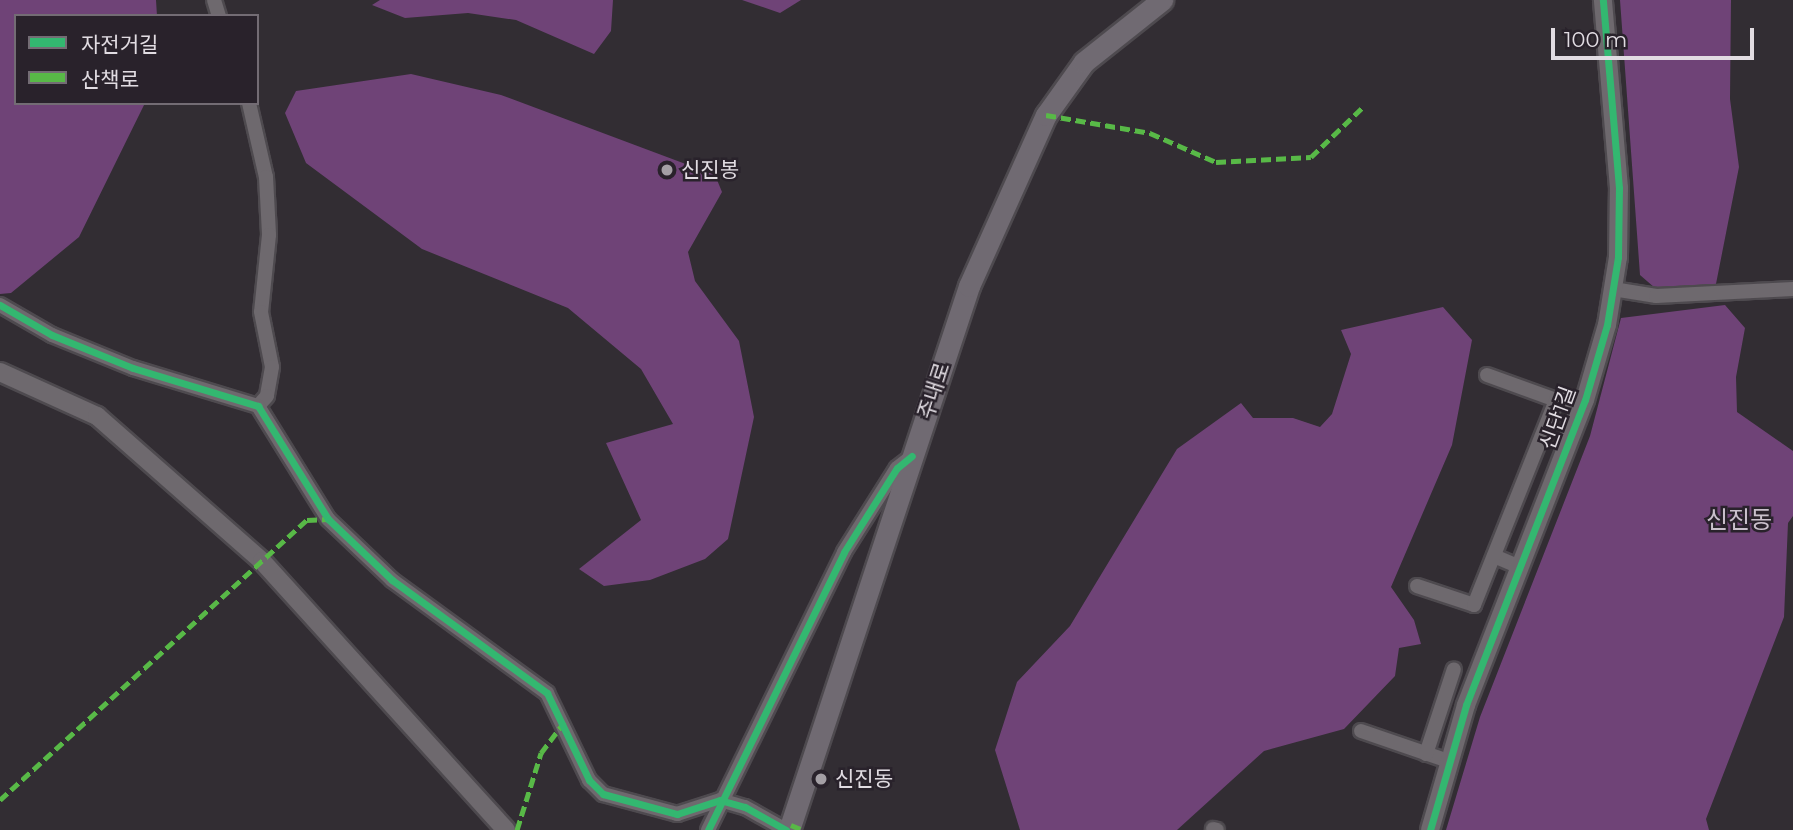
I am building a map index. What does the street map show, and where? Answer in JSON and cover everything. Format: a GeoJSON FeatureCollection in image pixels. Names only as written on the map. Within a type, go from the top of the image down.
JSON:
{"type":"FeatureCollection","features":[{"type":"Feature","properties":{"kind":"main road","name":"주내로"},"geometry":{"type":"LineString","coordinates":[[787,830],[969,286],[1046,115],[1084,62],[1162,0]]}},
{"type":"Feature","properties":{"kind":"street","name":"신단1길"},"geometry":{"type":"LineString","coordinates":[[1428,830],[1448,761],[1585,400],[1613,289],[1619,188],[1603,0]]}},
{"type":"Feature","properties":{"kind":"street"},"geometry":{"type":"LineString","coordinates":[[249,105],[266,177],[269,235],[261,312],[272,367],[267,396],[258,405]]}},
{"type":"Feature","properties":{"kind":"street"},"geometry":{"type":"LineString","coordinates":[[1613,289],[1656,296],[1793,289]]}},
{"type":"Feature","properties":{"kind":"street"},"geometry":{"type":"LineString","coordinates":[[0,305],[52,335],[133,368],[258,405],[328,519],[392,580],[547,693],[589,780],[603,794],[677,814],[720,800],[746,807],[787,830]]}},
{"type":"Feature","properties":{"kind":"street"},"geometry":{"type":"LineString","coordinates":[[0,372],[97,416],[262,561],[506,830]]}},
{"type":"Feature","properties":{"kind":"street"},"geometry":{"type":"LineString","coordinates":[[1487,375],[1556,400],[1585,400]]}},
{"type":"Feature","properties":{"kind":"street"},"geometry":{"type":"LineString","coordinates":[[1417,586],[1474,605],[1556,400]]}},
{"type":"Feature","properties":{"kind":"street"},"geometry":{"type":"LineString","coordinates":[[708,830],[720,800],[844,552],[897,468],[912,456]]}},
{"type":"Feature","properties":{"kind":"street"},"geometry":{"type":"LineString","coordinates":[[1494,556],[1520,567]]}},
{"type":"Feature","properties":{"kind":"street"},"geometry":{"type":"LineString","coordinates":[[1426,754],[1454,669]]}},
{"type":"Feature","properties":{"kind":"street"},"geometry":{"type":"LineString","coordinates":[[1361,731],[1448,761]]}},
{"type":"Feature","properties":{"kind":"shaded area"},"geometry":{"type":"Polygon","coordinates":[[[0,0],[156,0],[157,14],[14,14],[14,105],[144,105],[79,237],[11,293],[0,294],[0,0]]]}},
{"type":"Feature","properties":{"kind":"shaded area"},"geometry":{"type":"Polygon","coordinates":[[[380,0],[613,0],[611,31],[594,54],[516,20],[468,13],[405,18],[372,5],[380,0]]]}},
{"type":"Feature","properties":{"kind":"shaded area"},"geometry":{"type":"Polygon","coordinates":[[[742,0],[801,0],[780,13],[742,0]]]}},
{"type":"Feature","properties":{"kind":"shaded area"},"geometry":{"type":"Polygon","coordinates":[[[1620,0],[1731,0],[1730,99],[1739,167],[1715,289],[1655,288],[1640,275],[1620,0]]]}},
{"type":"Feature","properties":{"kind":"shaded area"},"geometry":{"type":"Polygon","coordinates":[[[411,74],[501,95],[715,175],[722,192],[688,252],[695,281],[739,341],[754,417],[728,539],[705,559],[650,580],[604,586],[579,569],[641,520],[606,443],[673,424],[641,369],[568,308],[422,249],[306,163],[285,113],[296,91],[411,74]]]}},
{"type":"Feature","properties":{"kind":"shaded area"},"geometry":{"type":"Polygon","coordinates":[[[1725,305],[1745,328],[1736,377],[1737,412],[1793,451],[1793,516],[1788,523],[1784,617],[1706,819],[1709,830],[1446,830],[1480,717],[1590,436],[1621,318],[1725,305]]]}},
{"type":"Feature","properties":{"kind":"shaded area"},"geometry":{"type":"Polygon","coordinates":[[[1443,307],[1472,340],[1452,445],[1391,587],[1414,620],[1421,644],[1399,648],[1395,676],[1344,729],[1264,751],[1177,830],[1020,830],[995,750],[1017,682],[1070,626],[1177,449],[1241,403],[1253,418],[1293,418],[1320,427],[1332,414],[1351,354],[1341,330],[1443,307]]]}},
{"type":"Feature","properties":{"kind":"marked path"},"geometry":{"type":"LineString","coordinates":[[1046,115],[1150,133],[1216,162],[1311,157],[1362,108]]}},
{"type":"Feature","properties":{"kind":"marked path"},"geometry":{"type":"LineString","coordinates":[[0,800],[307,520],[328,519]]}},
{"type":"Feature","properties":{"kind":"marked path"},"geometry":{"type":"LineString","coordinates":[[517,830],[541,753],[564,722]]}},
{"type":"Feature","properties":{"kind":"marked path"},"geometry":{"type":"LineString","coordinates":[[791,825],[803,830]]}},
{"type":"Feature","properties":{"kind":"cycle path"},"geometry":{"type":"LineString","coordinates":[[1430,830],[1466,705],[1585,400],[1607,325],[1618,257],[1619,188],[1603,0]]}},
{"type":"Feature","properties":{"kind":"cycle path"},"geometry":{"type":"LineString","coordinates":[[0,305],[52,335],[133,368],[258,406],[328,519],[392,580],[547,693],[589,780],[603,794],[677,814],[720,800],[745,807],[786,830]]}},
{"type":"Feature","properties":{"kind":"cycle path"},"geometry":{"type":"LineString","coordinates":[[708,830],[844,552],[897,468],[912,456]]}},
{"type":"Feature","properties":{"kind":"place","name":"신진봉"},"geometry":{"type":"Point","coordinates":[667,170]}},
{"type":"Feature","properties":{"kind":"place","name":"신진동"},"geometry":{"type":"Point","coordinates":[821,779]}},
{"type":"Feature","properties":{"kind":"district","name":"신진동"},"geometry":{"type":"Point","coordinates":[1739,520]}}]}
